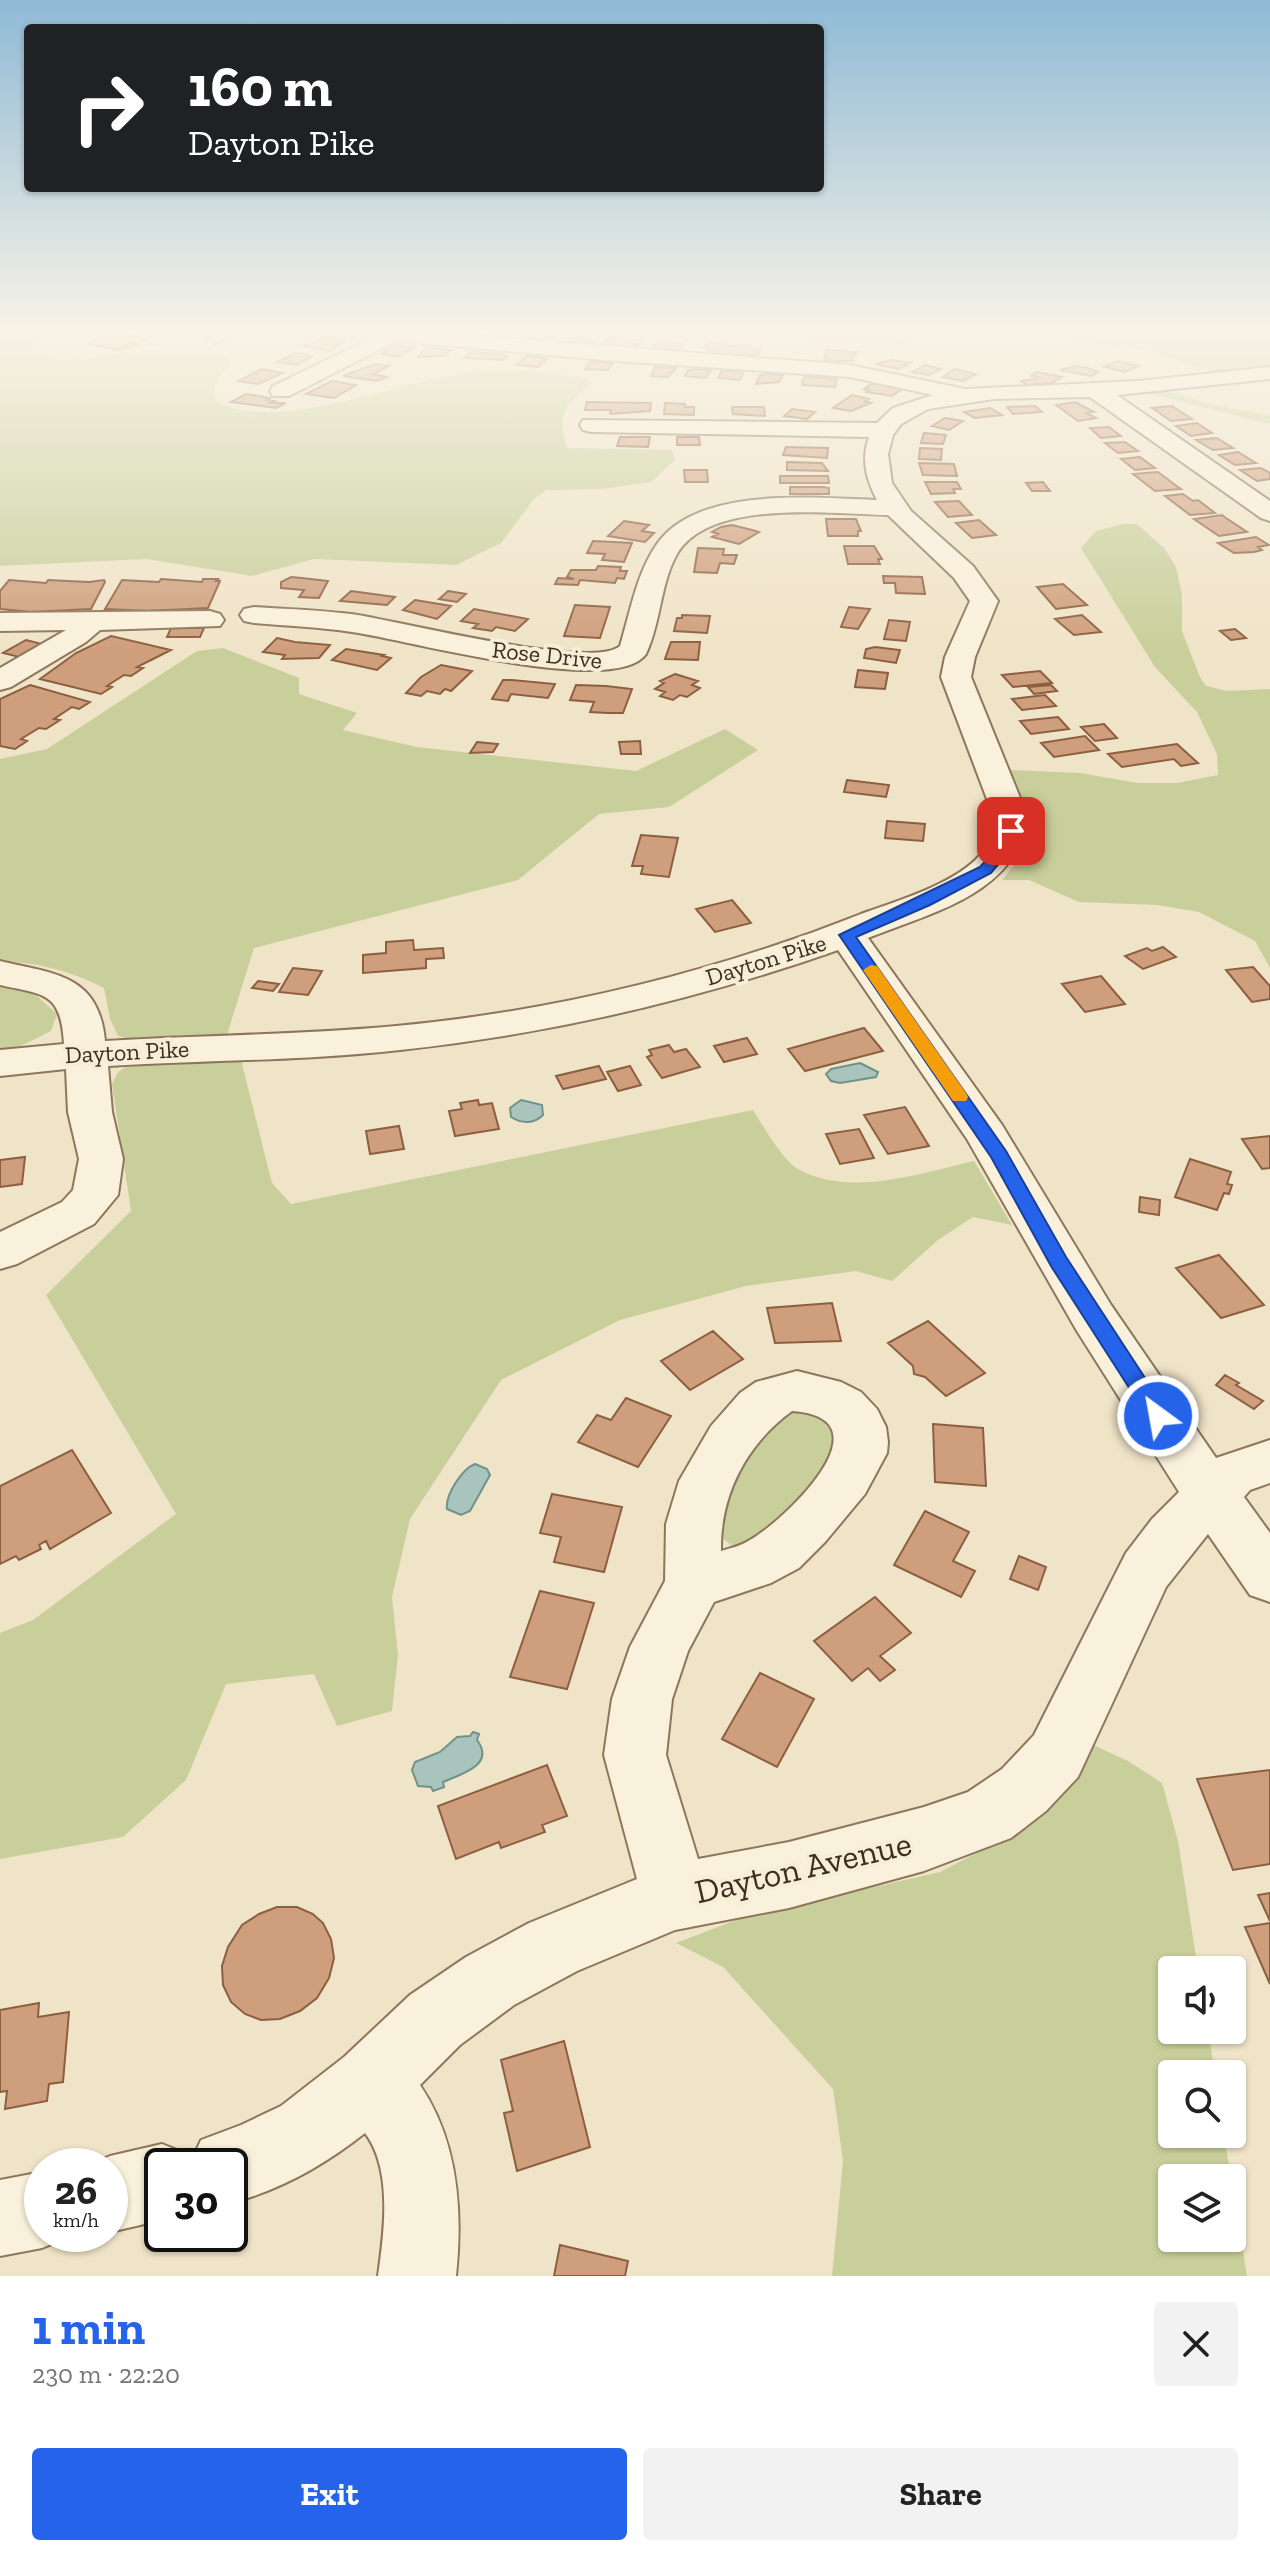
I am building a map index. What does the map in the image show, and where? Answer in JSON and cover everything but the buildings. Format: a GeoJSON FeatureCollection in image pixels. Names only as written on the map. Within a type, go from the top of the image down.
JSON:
{"type":"FeatureCollection","features":[{"type":"Feature","properties":{"kind":"street","name":"Dayton Pike"},"geometry":{"type":"LineString","coordinates":[[0,1063],[85,1053],[325,1044],[440,1034],[546,1019],[714,977],[847,935],[924,902],[986,870],[1006,847],[1011,831],[1010,815],[956,677],[956,666],[979,620],[984,601],[973,583],[896,508],[880,483],[875,462],[881,438]]}},
{"type":"Feature","properties":{"kind":"street"},"geometry":{"type":"LineString","coordinates":[[1164,438],[1270,513]]}},
{"type":"Feature","properties":{"kind":"street","name":"Rose Drive"},"geometry":{"type":"LineString","coordinates":[[254,615],[352,623],[525,656],[614,662],[631,654],[635,646],[667,548],[695,522],[723,512],[754,508],[896,508]]}},
{"type":"Feature","properties":{"kind":"street"},"geometry":{"type":"LineString","coordinates":[[0,622],[210,620]]}},
{"type":"Feature","properties":{"kind":"street"},"geometry":{"type":"LineString","coordinates":[[0,681],[76,636],[92,622]]}},
{"type":"Feature","properties":{"kind":"street"},"geometry":{"type":"LineString","coordinates":[[847,935],[1012,1175],[1065,1272],[1211,1495],[1270,1578]]}},
{"type":"Feature","properties":{"kind":"street"},"geometry":{"type":"LineString","coordinates":[[0,973],[56,986],[74,1001],[83,1017],[90,1112],[101,1159],[95,1195],[78,1213],[0,1252]]}},
{"type":"Feature","properties":{"kind":"street","name":"Dayton Avenue"},"geometry":{"type":"LineString","coordinates":[[248,2161],[307,2132],[370,2083],[435,2020],[490,1981],[553,1947],[674,1897],[789,1875],[924,1839],[988,1816],[1024,1790],[1056,1756],[1146,1570],[1172,1535],[1231,1475],[1270,1461]]}},
{"type":"Feature","properties":{"kind":"street"},"geometry":{"type":"LineString","coordinates":[[674,1897],[659,1833],[635,1755],[642,1699],[655,1660],[694,1583]]}},
{"type":"Feature","properties":{"kind":"street"},"geometry":{"type":"LineString","coordinates":[[370,2083],[398,2116],[410,2142],[419,2188],[422,2240],[417,2276]]}},
{"type":"Feature","properties":{"kind":"street"},"geometry":{"type":"LineString","coordinates":[[0,2218],[24,2213]]}},
{"type":"Feature","properties":{"kind":"green space"},"geometry":{"type":"Polygon","coordinates":[[[0,438],[565,438],[567,448],[672,450],[675,460],[651,482],[602,489],[546,490],[534,499],[501,543],[456,565],[314,559],[252,576],[146,559],[0,566],[0,438]]]}},
{"type":"Feature","properties":{"kind":"green space"},"geometry":{"type":"Polygon","coordinates":[[[1137,524],[1164,548],[1176,567],[1182,595],[1182,631],[1206,686],[1227,691],[1270,689],[1270,968],[1255,941],[1199,912],[1157,905],[1079,902],[1029,880],[1002,880],[1023,851],[1028,827],[1023,801],[1010,770],[1080,773],[1138,783],[1177,783],[1218,775],[1217,754],[1197,712],[1155,667],[1081,548],[1096,531],[1137,524]]]}},
{"type":"Feature","properties":{"kind":"green space"},"geometry":{"type":"Polygon","coordinates":[[[223,648],[299,678],[299,694],[357,713],[343,730],[417,747],[636,771],[725,729],[758,750],[669,807],[599,814],[518,880],[254,948],[226,1038],[135,1040],[118,1036],[110,1019],[104,988],[54,969],[27,963],[0,962],[0,759],[47,749],[197,651],[223,648]]]}},
{"type":"Feature","properties":{"kind":"green space"},"geometry":{"type":"Polygon","coordinates":[[[0,983],[37,996],[57,1014],[51,1031],[21,1046],[0,1050],[0,983]]]}},
{"type":"Feature","properties":{"kind":"green space"},"geometry":{"type":"Polygon","coordinates":[[[241,1060],[272,1183],[291,1204],[753,1110],[786,1159],[798,1169],[818,1177],[840,1182],[886,1180],[974,1161],[1012,1225],[973,1217],[938,1240],[892,1281],[856,1271],[746,1286],[620,1320],[501,1380],[410,1519],[392,1597],[398,1655],[392,1711],[337,1726],[314,1674],[226,1684],[186,1780],[123,1837],[0,1859],[0,1633],[33,1620],[176,1514],[46,1295],[131,1211],[112,1084],[118,1072],[127,1066],[241,1060]]]}},
{"type":"Feature","properties":{"kind":"green space"},"geometry":{"type":"Polygon","coordinates":[[[791,1406],[830,1423],[836,1435],[835,1445],[820,1473],[785,1518],[766,1536],[739,1551],[722,1538],[724,1511],[736,1469],[757,1434],[791,1406]]]}},
{"type":"Feature","properties":{"kind":"green space"},"geometry":{"type":"Polygon","coordinates":[[[1093,1745],[1128,1761],[1162,1783],[1178,1841],[1196,1956],[1158,1956],[1158,2044],[1210,2044],[1213,2060],[1158,2060],[1158,2148],[1226,2148],[1229,2164],[1158,2164],[1158,2252],[1243,2252],[1247,2276],[832,2276],[843,2161],[833,2089],[723,1967],[676,1943],[744,1917],[940,1872],[1033,1823],[1063,1794],[1093,1745]]]}},
{"type":"Feature","properties":{"kind":"water"},"geometry":{"type":"Polygon","coordinates":[[[860,1063],[878,1072],[876,1077],[840,1083],[831,1081],[826,1074],[831,1069],[860,1063]]]}},
{"type":"Feature","properties":{"kind":"water"},"geometry":{"type":"Polygon","coordinates":[[[521,1100],[542,1105],[543,1115],[528,1122],[511,1117],[510,1108],[521,1100]]]}},
{"type":"Feature","properties":{"kind":"water"},"geometry":{"type":"Polygon","coordinates":[[[475,1464],[487,1469],[490,1475],[470,1511],[461,1515],[447,1509],[455,1483],[475,1464]]]}},
{"type":"Feature","properties":{"kind":"water"},"geometry":{"type":"Polygon","coordinates":[[[473,1732],[479,1734],[477,1740],[482,1749],[482,1756],[474,1767],[443,1782],[444,1787],[433,1791],[431,1787],[418,1786],[412,1770],[415,1762],[440,1752],[457,1737],[470,1736],[473,1732]]]}},
{"type":"Feature","properties":{"kind":"slow traffic"},"geometry":{"type":"LineString","coordinates":[[871,970],[960,1097]]}},
{"type":"Feature","properties":{"kind":"route"},"geometry":{"type":"LineString","coordinates":[[1011,831],[1006,847],[986,870],[924,902],[847,935],[1012,1175],[1058,1261],[1158,1416]]}}]}
